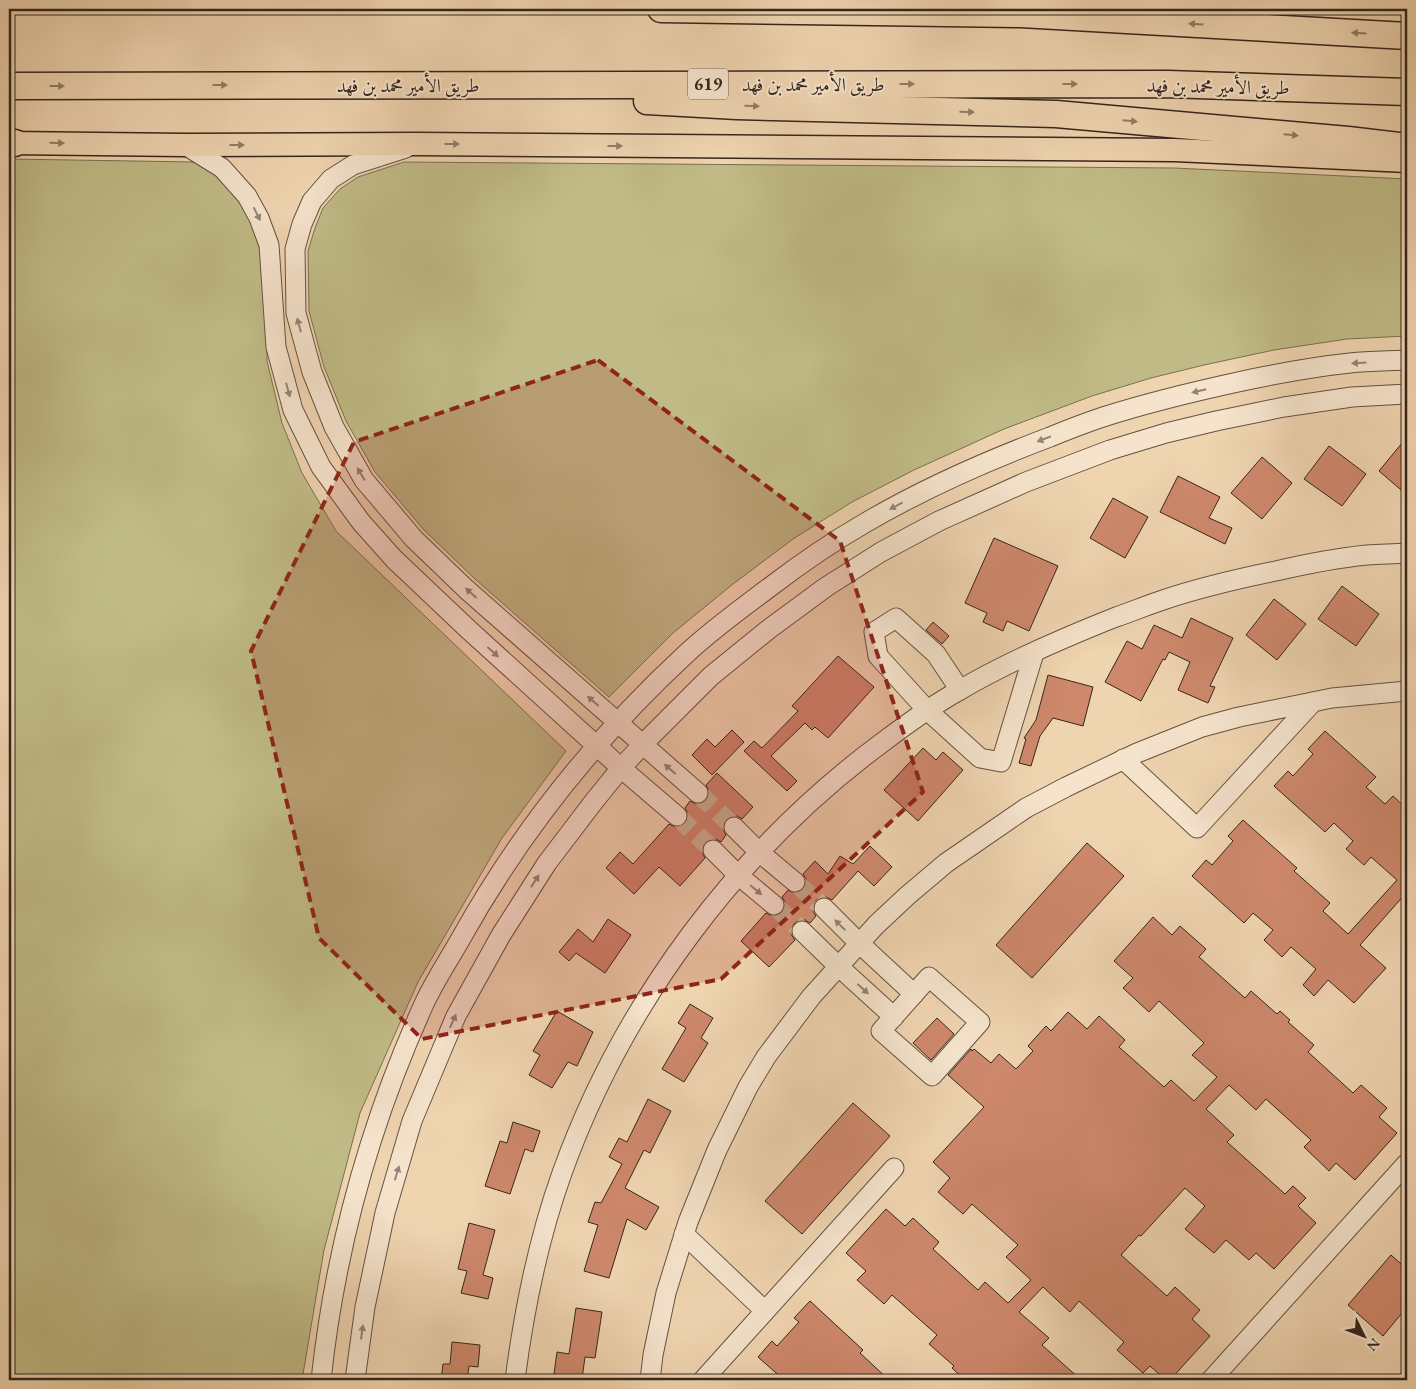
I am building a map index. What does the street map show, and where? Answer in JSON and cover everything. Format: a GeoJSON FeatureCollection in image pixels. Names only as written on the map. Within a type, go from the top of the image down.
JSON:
{"type":"FeatureCollection","features":[{"type":"Feature","properties":{"kind":"highway"},"geometry":{"type":"LineString","coordinates":[[661,9],[1021,14],[1407,36]]}},
{"type":"Feature","properties":{"kind":"highway","name":"طريق الأمير محمد بن فهد"},"geometry":{"type":"LineString","coordinates":[[9,86],[1168,84],[1407,92]]}},
{"type":"Feature","properties":{"kind":"highway"},"geometry":{"type":"LineString","coordinates":[[372,85],[737,106],[1056,114],[1407,147]]}},
{"type":"Feature","properties":{"kind":"main road"},"geometry":{"type":"LineString","coordinates":[[11,143],[1175,150],[1407,160]]}},
{"type":"Feature","properties":{"kind":"street"},"geometry":{"type":"LineString","coordinates":[[417,144],[353,165],[331,179],[312,201],[302,224],[295,250],[296,313],[312,372],[334,427],[364,480],[414,539],[466,589],[698,793]]}},
{"type":"Feature","properties":{"kind":"street"},"geometry":{"type":"LineString","coordinates":[[186,145],[222,168],[247,196],[259,218],[269,245],[276,347],[293,410],[321,467],[361,522],[394,559],[476,636],[596,746],[677,816]]}},
{"type":"Feature","properties":{"kind":"street"},"geometry":{"type":"LineString","coordinates":[[322,1380],[332,1302],[352,1205],[381,1110],[425,1001],[472,918],[514,851],[568,778],[617,722],[689,651],[748,603],[815,554],[864,523],[924,491],[1022,448],[1099,418],[1157,401],[1278,374],[1350,363],[1407,360]]}},
{"type":"Feature","properties":{"kind":"street"},"geometry":{"type":"LineString","coordinates":[[355,1380],[365,1308],[385,1214],[412,1121],[456,1016],[501,935],[547,863],[621,768],[711,676],[826,587],[881,552],[1026,482],[1110,450],[1166,433],[1284,407],[1352,397],[1407,394]]}},
{"type":"Feature","properties":{"kind":"street"},"geometry":{"type":"LineString","coordinates":[[394,559],[414,539]]}},
{"type":"Feature","properties":{"kind":"street"},"geometry":{"type":"LineString","coordinates":[[515,1380],[538,1253],[562,1173],[598,1085],[638,1014],[676,954],[738,875],[817,794],[865,755],[927,710],[960,690],[1008,664],[1096,625],[1161,600],[1206,587],[1312,563],[1367,555],[1407,553]]}},
{"type":"Feature","properties":{"kind":"street"},"geometry":{"type":"LineString","coordinates":[[960,690],[936,654],[896,618],[874,632],[878,656],[927,710],[980,758],[1001,762],[1034,653]]}},
{"type":"Feature","properties":{"kind":"street"},"geometry":{"type":"LineString","coordinates":[[650,1380],[666,1293],[684,1234],[717,1150],[748,1087],[766,1057],[811,996],[907,896],[946,863],[1026,808],[1136,752],[1202,727],[1239,717],[1332,698],[1407,691]]}},
{"type":"Feature","properties":{"kind":"street"},"geometry":{"type":"LineString","coordinates":[[1123,759],[1197,828],[1313,702]]}},
{"type":"Feature","properties":{"kind":"street"},"geometry":{"type":"LineString","coordinates":[[1278,709],[1281,736]]}},
{"type":"Feature","properties":{"kind":"street"},"geometry":{"type":"LineString","coordinates":[[734,827],[759,852],[795,882]]}},
{"type":"Feature","properties":{"kind":"street"},"geometry":{"type":"LineString","coordinates":[[713,850],[738,875],[774,905]]}},
{"type":"Feature","properties":{"kind":"street"},"geometry":{"type":"LineString","coordinates":[[824,908],[859,944],[914,994]]}},
{"type":"Feature","properties":{"kind":"street"},"geometry":{"type":"LineString","coordinates":[[802,931],[894,1017]]}},
{"type":"Feature","properties":{"kind":"street"},"geometry":{"type":"LineString","coordinates":[[929,977],[980,1022],[932,1076],[881,1031],[914,994],[929,977]]}},
{"type":"Feature","properties":{"kind":"street"},"geometry":{"type":"LineString","coordinates":[[1211,1380],[1407,1163]]}},
{"type":"Feature","properties":{"kind":"street"},"geometry":{"type":"LineString","coordinates":[[703,1380],[894,1168]]}},
{"type":"Feature","properties":{"kind":"street"},"geometry":{"type":"LineString","coordinates":[[684,1234],[765,1312]]}},
{"type":"Feature","properties":{"kind":"highlighted area"},"geometry":{"type":"Polygon","coordinates":[[[598,360],[840,541],[923,792],[721,979],[422,1039],[319,938],[251,651],[354,442],[598,360]]]}},
{"type":"Feature","properties":{"kind":"shaded area"},"geometry":{"type":"Polygon","coordinates":[[[9,159],[195,162],[227,180],[262,238],[266,280],[267,361],[282,423],[302,473],[336,531],[566,751],[502,838],[418,982],[360,1113],[324,1250],[302,1380],[9,1380],[9,159]]]}},
{"type":"Feature","properties":{"kind":"shaded area"},"geometry":{"type":"Polygon","coordinates":[[[404,162],[1174,168],[1407,179],[1407,336],[1347,339],[1274,350],[1204,365],[1151,378],[1092,396],[1004,429],[914,470],[852,502],[793,539],[733,584],[673,633],[609,697],[475,579],[424,530],[375,472],[346,421],[324,367],[309,311],[308,251],[315,228],[323,208],[340,189],[358,177],[404,162]]]}},
{"type":"Feature","properties":{"kind":"building"},"geometry":{"type":"Polygon","coordinates":[[[1407,437],[1407,495],[1379,471],[1407,437]]]}},
{"type":"Feature","properties":{"kind":"building"},"geometry":{"type":"Polygon","coordinates":[[[1329,446],[1366,474],[1342,506],[1304,479],[1329,446]]]}},
{"type":"Feature","properties":{"kind":"building"},"geometry":{"type":"Polygon","coordinates":[[[1262,457],[1292,483],[1262,519],[1231,493],[1262,457]]]}},
{"type":"Feature","properties":{"kind":"building"},"geometry":{"type":"Polygon","coordinates":[[[1178,476],[1220,497],[1209,518],[1232,528],[1225,544],[1160,512],[1178,476]]]}},
{"type":"Feature","properties":{"kind":"building"},"geometry":{"type":"Polygon","coordinates":[[[1113,498],[1148,517],[1125,558],[1090,538],[1113,498]]]}},
{"type":"Feature","properties":{"kind":"building"},"geometry":{"type":"Polygon","coordinates":[[[994,538],[1058,566],[1029,631],[1007,621],[1003,631],[983,622],[987,613],[965,603],[994,538]]]}},
{"type":"Feature","properties":{"kind":"building"},"geometry":{"type":"Polygon","coordinates":[[[1342,586],[1379,614],[1356,646],[1318,619],[1342,586]]]}},
{"type":"Feature","properties":{"kind":"building"},"geometry":{"type":"Polygon","coordinates":[[[1274,599],[1306,624],[1277,660],[1246,635],[1274,599]]]}},
{"type":"Feature","properties":{"kind":"building"},"geometry":{"type":"Polygon","coordinates":[[[1191,618],[1233,638],[1210,686],[1215,687],[1208,703],[1178,690],[1190,662],[1169,652],[1165,660],[1163,659],[1141,701],[1105,682],[1127,641],[1142,649],[1154,625],[1182,638],[1191,618]]]}},
{"type":"Feature","properties":{"kind":"building"},"geometry":{"type":"Polygon","coordinates":[[[933,622],[949,636],[942,644],[926,630],[933,622]]]}},
{"type":"Feature","properties":{"kind":"building"},"geometry":{"type":"Polygon","coordinates":[[[838,656],[874,687],[828,738],[815,727],[812,730],[805,723],[771,756],[797,781],[787,791],[744,751],[754,741],[762,748],[798,711],[792,706],[838,656]]]}},
{"type":"Feature","properties":{"kind":"building"},"geometry":{"type":"Polygon","coordinates":[[[1048,675],[1093,687],[1083,726],[1053,718],[1040,736],[1031,766],[1019,763],[1026,739],[1024,738],[1036,720],[1048,675]]]}},
{"type":"Feature","properties":{"kind":"building"},"geometry":{"type":"Polygon","coordinates":[[[732,730],[744,742],[712,775],[692,755],[707,739],[715,747],[732,730]]]}},
{"type":"Feature","properties":{"kind":"building"},"geometry":{"type":"Polygon","coordinates":[[[1325,731],[1376,777],[1366,787],[1385,804],[1393,796],[1407,809],[1407,892],[1360,945],[1386,968],[1354,1003],[1328,980],[1314,996],[1303,985],[1316,969],[1291,947],[1282,957],[1264,940],[1273,930],[1253,913],[1244,923],[1192,876],[1206,860],[1212,865],[1233,841],[1228,836],[1243,820],[1297,868],[1294,871],[1330,903],[1323,911],[1348,934],[1397,880],[1371,857],[1364,865],[1346,849],[1353,841],[1334,823],[1325,832],[1274,786],[1288,771],[1293,776],[1313,754],[1308,749],[1325,731]]]}},
{"type":"Feature","properties":{"kind":"building"},"geometry":{"type":"Polygon","coordinates":[[[923,748],[936,760],[943,752],[963,770],[918,821],[884,790],[923,748]]]}},
{"type":"Feature","properties":{"kind":"building"},"geometry":{"type":"Polygon","coordinates":[[[717,773],[753,807],[742,819],[732,816],[726,819],[723,829],[726,835],[721,842],[711,839],[705,842],[702,852],[705,858],[680,886],[659,867],[634,894],[606,868],[620,852],[633,864],[669,824],[680,827],[685,824],[688,818],[685,808],[690,801],[701,804],[706,801],[709,795],[706,785],[717,773]]]}},
{"type":"Feature","properties":{"kind":"building"},"geometry":{"type":"Polygon","coordinates":[[[1087,843],[1124,876],[1032,978],[996,945],[1087,843]]]}},
{"type":"Feature","properties":{"kind":"building"},"geometry":{"type":"Polygon","coordinates":[[[870,846],[892,867],[874,886],[858,871],[832,900],[821,897],[816,900],[813,911],[816,916],[810,923],[805,920],[799,920],[794,924],[791,934],[795,940],[769,967],[741,941],[766,913],[777,916],[782,913],[785,902],[782,897],[788,890],[798,893],[803,890],[806,879],[803,874],[815,861],[828,874],[840,856],[853,864],[870,846]]]}},
{"type":"Feature","properties":{"kind":"building"},"geometry":{"type":"Polygon","coordinates":[[[1153,917],[1172,935],[1180,926],[1206,949],[1199,957],[1245,998],[1251,991],[1277,1014],[1280,1011],[1290,1020],[1288,1022],[1314,1045],[1308,1052],[1353,1093],[1361,1085],[1387,1108],[1379,1117],[1397,1133],[1355,1180],[1336,1163],[1329,1171],[1304,1147],[1311,1140],[1266,1099],[1256,1110],[1229,1085],[1206,1109],[1234,1135],[1227,1142],[1285,1194],[1293,1186],[1306,1198],[1298,1206],[1316,1223],[1274,1269],[1256,1253],[1249,1260],[1226,1240],[1214,1253],[1185,1229],[1205,1206],[1185,1188],[1121,1255],[1167,1296],[1175,1287],[1200,1310],[1192,1319],[1210,1336],[1170,1380],[1166,1380],[1150,1366],[1143,1373],[1117,1350],[1124,1342],[1079,1301],[1070,1312],[1043,1287],[1019,1312],[1049,1338],[1042,1345],[1081,1380],[965,1380],[952,1368],[954,1366],[929,1344],[937,1335],[892,1295],[884,1304],[857,1280],[866,1271],[846,1253],[886,1209],[905,1226],[913,1218],[939,1242],[933,1249],[978,1290],[985,1282],[1008,1303],[1031,1280],[1006,1257],[1018,1245],[972,1204],[963,1214],[938,1192],[950,1178],[933,1162],[984,1107],[948,1075],[971,1049],[972,1051],[974,1049],[991,1063],[999,1054],[1016,1069],[1033,1051],[1028,1046],[1046,1026],[1051,1031],[1068,1012],[1087,1029],[1099,1016],[1125,1040],[1119,1047],[1164,1087],[1171,1080],[1194,1101],[1217,1077],[1192,1055],[1204,1043],[1159,1001],[1149,1012],[1123,988],[1133,978],[1114,961],[1153,917]]]}},
{"type":"Feature","properties":{"kind":"building"},"geometry":{"type":"Polygon","coordinates":[[[608,919],[631,935],[605,973],[576,953],[569,961],[559,952],[578,929],[593,942],[608,919]]]}},
{"type":"Feature","properties":{"kind":"building"},"geometry":{"type":"Polygon","coordinates":[[[690,1004],[713,1018],[701,1038],[708,1043],[684,1082],[662,1069],[686,1028],[678,1023],[690,1004]]]}},
{"type":"Feature","properties":{"kind":"building"},"geometry":{"type":"Polygon","coordinates":[[[557,1011],[593,1032],[577,1066],[568,1062],[552,1088],[529,1075],[540,1055],[533,1051],[557,1011]]]}},
{"type":"Feature","properties":{"kind":"building"},"geometry":{"type":"Polygon","coordinates":[[[937,1018],[954,1034],[931,1060],[913,1043],[937,1018]]]}},
{"type":"Feature","properties":{"kind":"building"},"geometry":{"type":"Polygon","coordinates":[[[648,1099],[671,1111],[650,1153],[644,1150],[625,1188],[659,1207],[646,1230],[627,1219],[609,1278],[584,1271],[598,1225],[588,1222],[595,1202],[601,1203],[622,1164],[609,1157],[619,1138],[627,1142],[648,1099]]]}},
{"type":"Feature","properties":{"kind":"building"},"geometry":{"type":"Polygon","coordinates":[[[853,1103],[890,1136],[802,1234],[765,1201],[853,1103]]]}},
{"type":"Feature","properties":{"kind":"building"},"geometry":{"type":"Polygon","coordinates":[[[513,1122],[540,1131],[533,1152],[525,1149],[510,1194],[485,1186],[500,1141],[507,1143],[513,1122]]]}},
{"type":"Feature","properties":{"kind":"building"},"geometry":{"type":"Polygon","coordinates":[[[469,1223],[495,1230],[483,1275],[493,1278],[488,1299],[461,1293],[467,1271],[458,1269],[469,1223]]]}},
{"type":"Feature","properties":{"kind":"building"},"geometry":{"type":"Polygon","coordinates":[[[1391,1255],[1407,1269],[1407,1307],[1383,1336],[1348,1305],[1391,1255]]]}},
{"type":"Feature","properties":{"kind":"building"},"geometry":{"type":"Polygon","coordinates":[[[810,1301],[863,1350],[860,1353],[889,1380],[784,1380],[758,1357],[772,1341],[777,1346],[799,1322],[794,1318],[810,1301]]]}},
{"type":"Feature","properties":{"kind":"building"},"geometry":{"type":"Polygon","coordinates":[[[576,1308],[602,1312],[595,1358],[585,1357],[582,1379],[554,1374],[557,1352],[569,1354],[576,1308]]]}},
{"type":"Feature","properties":{"kind":"building"},"geometry":{"type":"Polygon","coordinates":[[[452,1342],[480,1345],[478,1367],[469,1366],[467,1380],[441,1380],[443,1364],[450,1364],[452,1342]]]}},
{"type":"Feature","properties":{"kind":"tunnel"},"geometry":{"type":"LineString","coordinates":[[698,793],[734,827]]}},
{"type":"Feature","properties":{"kind":"tunnel"},"geometry":{"type":"LineString","coordinates":[[677,816],[713,850]]}},
{"type":"Feature","properties":{"kind":"tunnel"},"geometry":{"type":"LineString","coordinates":[[795,882],[824,908]]}},
{"type":"Feature","properties":{"kind":"tunnel"},"geometry":{"type":"LineString","coordinates":[[774,905],[802,931]]}}]}
